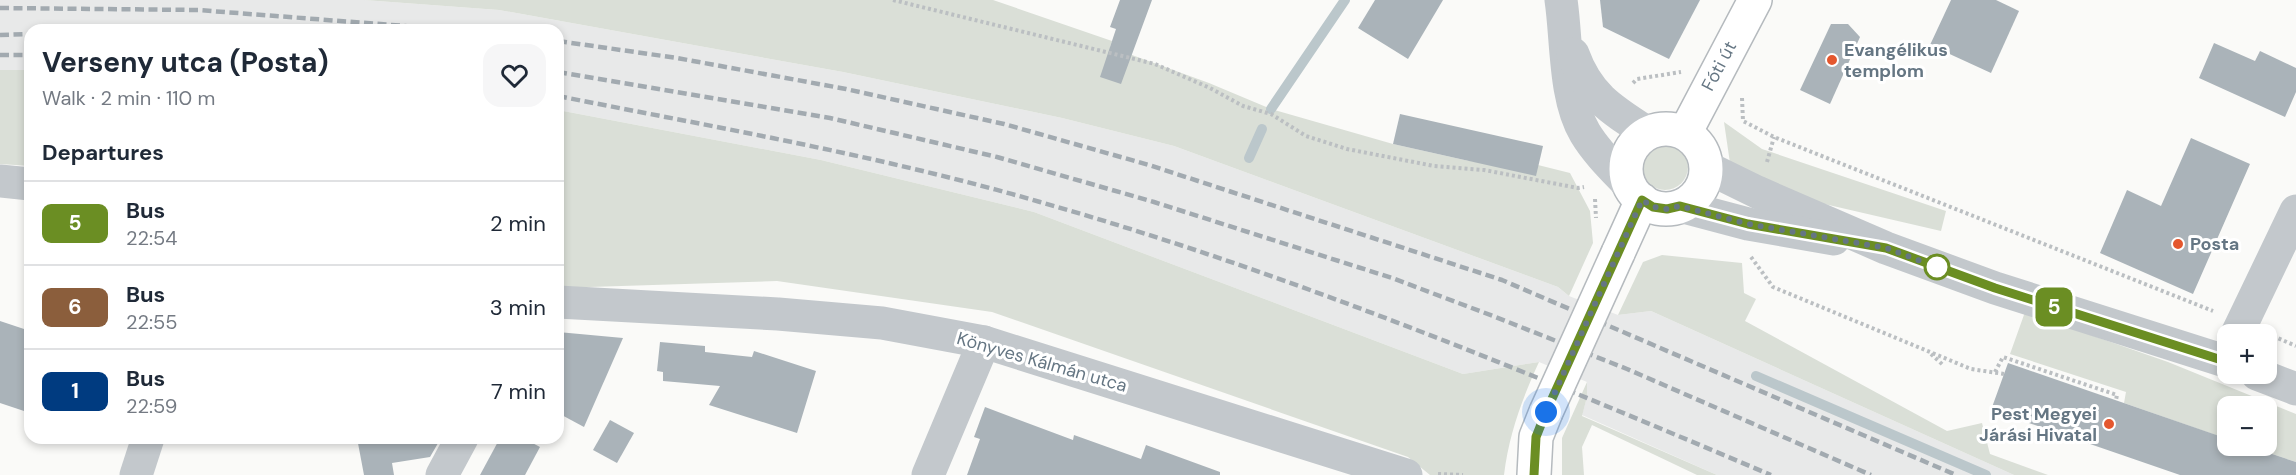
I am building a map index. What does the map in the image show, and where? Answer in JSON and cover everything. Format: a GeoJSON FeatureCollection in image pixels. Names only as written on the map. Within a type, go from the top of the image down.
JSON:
{"type":"FeatureCollection","features":[{"type":"Feature","properties":{"kind":"main road","name":"Fóti út"},"geometry":{"type":"LineString","coordinates":[[1685,133],[1755,0]]}},
{"type":"Feature","properties":{"kind":"main road"},"geometry":{"type":"LineString","coordinates":[[1660,129],[1673,129],[1685,133],[1696,142],[1704,154],[1706,167],[1703,184],[1694,198],[1680,206],[1660,208],[1636,193],[1627,172],[1629,156],[1636,143],[1648,133],[1660,129]]}},
{"type":"Feature","properties":{"kind":"main road"},"geometry":{"type":"LineString","coordinates":[[1534,475],[1536,437],[1618,253],[1636,193]]}},
{"type":"Feature","properties":{"kind":"street"},"geometry":{"type":"LineString","coordinates":[[1563,16],[1576,62],[1590,89],[1607,107],[1648,133]]}},
{"type":"Feature","properties":{"kind":"street"},"geometry":{"type":"LineString","coordinates":[[1563,16],[1572,100],[1584,131],[1599,153],[1636,193]]}},
{"type":"Feature","properties":{"kind":"street"},"geometry":{"type":"LineString","coordinates":[[1706,167],[1757,192],[1886,248],[1995,288],[2217,342]]}},
{"type":"Feature","properties":{"kind":"street"},"geometry":{"type":"LineString","coordinates":[[0,181],[24,183]]}},
{"type":"Feature","properties":{"kind":"street"},"geometry":{"type":"LineString","coordinates":[[1680,206],[1748,224],[1886,248]]}},
{"type":"Feature","properties":{"kind":"street"},"geometry":{"type":"LineString","coordinates":[[2242,324],[2296,211]]}},
{"type":"Feature","properties":{"kind":"street","name":"Könyves Kálmán utca"},"geometry":{"type":"LineString","coordinates":[[564,302],[778,314],[882,323],[984,342],[1406,475]]}},
{"type":"Feature","properties":{"kind":"street"},"geometry":{"type":"LineString","coordinates":[[928,475],[984,342]]}},
{"type":"Feature","properties":{"kind":"street"},"geometry":{"type":"LineString","coordinates":[[2277,382],[2296,389]]}},
{"type":"Feature","properties":{"kind":"street"},"geometry":{"type":"LineString","coordinates":[[136,475],[146,444]]}},
{"type":"Feature","properties":{"kind":"street"},"geometry":{"type":"LineString","coordinates":[[442,475],[459,444]]}},
{"type":"Feature","properties":{"kind":"path"},"geometry":{"type":"LineString","coordinates":[[892,0],[1155,64],[1210,88],[1243,106],[1271,114],[1306,136],[1347,149],[1434,166],[1484,170],[1578,188],[1593,184]]}},
{"type":"Feature","properties":{"kind":"path"},"geometry":{"type":"LineString","coordinates":[[1741,95],[1743,121],[1774,137],[2217,339]]}},
{"type":"Feature","properties":{"kind":"path"},"geometry":{"type":"LineString","coordinates":[[1594,193],[1596,221]]}},
{"type":"Feature","properties":{"kind":"path"},"geometry":{"type":"LineString","coordinates":[[1748,250],[1773,287],[1971,369],[2004,374]]}},
{"type":"Feature","properties":{"kind":"path"},"geometry":{"type":"LineString","coordinates":[[1928,351],[1943,364]]}},
{"type":"Feature","properties":{"kind":"path"},"geometry":{"type":"LineString","coordinates":[[1995,372],[2003,357],[2117,395],[2116,400]]}},
{"type":"Feature","properties":{"kind":"shaded area"},"geometry":{"type":"Polygon","coordinates":[[[0,0],[364,0],[499,10],[843,72],[1062,118],[1174,146],[1558,287],[1569,296],[1618,315],[1651,311],[2014,475],[1717,475],[1582,415],[1587,397],[1587,382],[1539,362],[1463,374],[1034,212],[821,160],[564,111],[564,24],[24,24],[24,70],[0,70],[0,0]]]}},
{"type":"Feature","properties":{"kind":"shaded area"},"geometry":{"type":"Polygon","coordinates":[[[364,0],[993,0],[1112,41],[1110,47],[1209,83],[1271,109],[1393,144],[1469,161],[1534,164],[1570,173],[1590,211],[1593,243],[1569,296],[1558,287],[1174,146],[1062,118],[843,72],[499,10],[364,0]]]}},
{"type":"Feature","properties":{"kind":"shaded area"},"geometry":{"type":"Polygon","coordinates":[[[0,70],[24,70],[24,166],[0,164],[0,70]]]}},
{"type":"Feature","properties":{"kind":"shaded area"},"geometry":{"type":"Polygon","coordinates":[[[564,111],[821,160],[1034,212],[1463,374],[1539,362],[1517,417],[1504,475],[1430,475],[1408,457],[992,312],[777,281],[564,288],[564,111]]]}},
{"type":"Feature","properties":{"kind":"shaded area"},"geometry":{"type":"Polygon","coordinates":[[[1724,122],[1762,149],[1946,211],[1941,231],[1777,193],[1731,170],[1724,122]]]}},
{"type":"Feature","properties":{"kind":"shaded area"},"geometry":{"type":"Polygon","coordinates":[[[1665,144],[1681,151],[1688,167],[1681,183],[1665,190],[1649,183],[1642,167],[1649,151],[1665,144]]]}},
{"type":"Feature","properties":{"kind":"shaded area"},"geometry":{"type":"Polygon","coordinates":[[[1662,255],[1742,263],[1744,293],[1756,299],[1745,321],[1947,431],[1982,423],[1990,454],[2048,475],[2014,475],[1651,311],[1618,315],[1643,262],[1662,255]]]}},
{"type":"Feature","properties":{"kind":"shaded area"},"geometry":{"type":"Polygon","coordinates":[[[2025,312],[2168,362],[2217,382],[2217,384],[2252,396],[2217,396],[2217,436],[2124,403],[2126,392],[2010,354],[2025,312]]]}},
{"type":"Feature","properties":{"kind":"shaded area"},"geometry":{"type":"Polygon","coordinates":[[[1587,382],[1587,397],[1582,416],[1717,475],[1697,475],[1592,425],[1582,447],[1584,475],[1562,475],[1562,438],[1587,382]]]}},
{"type":"Feature","properties":{"kind":"shaded area"},"geometry":{"type":"Polygon","coordinates":[[[2277,406],[2296,414],[2296,462],[2277,456],[2277,406]]]}},
{"type":"Feature","properties":{"kind":"building"},"geometry":{"type":"Polygon","coordinates":[[[1120,0],[1152,0],[1121,84],[1100,77],[1116,29],[1110,27],[1120,0]]]}},
{"type":"Feature","properties":{"kind":"building"},"geometry":{"type":"Polygon","coordinates":[[[1375,0],[1443,0],[1408,59],[1358,28],[1375,0]]]}},
{"type":"Feature","properties":{"kind":"building"},"geometry":{"type":"Polygon","coordinates":[[[1600,0],[1700,0],[1669,59],[1603,27],[1600,0]]]}},
{"type":"Feature","properties":{"kind":"building"},"geometry":{"type":"Polygon","coordinates":[[[1951,0],[1996,0],[2019,11],[1991,73],[1930,45],[1951,0]]]}},
{"type":"Feature","properties":{"kind":"building","name":"Evangélikus templom"},"geometry":{"type":"Polygon","coordinates":[[[1831,24],[1848,24],[1860,37],[1830,104],[1800,90],[1831,24]]]}},
{"type":"Feature","properties":{"kind":"building"},"geometry":{"type":"Polygon","coordinates":[[[2214,43],[2255,61],[2260,51],[2296,68],[2296,92],[2285,117],[2199,78],[2214,43]]]}},
{"type":"Feature","properties":{"kind":"building"},"geometry":{"type":"Polygon","coordinates":[[[1400,114],[1543,146],[1536,176],[1393,144],[1400,114]]]}},
{"type":"Feature","properties":{"kind":"building"},"geometry":{"type":"Polygon","coordinates":[[[2191,138],[2250,164],[2193,294],[2100,253],[2127,190],[2161,206],[2191,138]]]}},
{"type":"Feature","properties":{"kind":"building"},"geometry":{"type":"Polygon","coordinates":[[[0,321],[24,329],[24,411],[0,403],[0,321]]]}},
{"type":"Feature","properties":{"kind":"building"},"geometry":{"type":"Polygon","coordinates":[[[564,333],[623,338],[584,427],[564,416],[564,333]]]}},
{"type":"Feature","properties":{"kind":"building"},"geometry":{"type":"Polygon","coordinates":[[[660,342],[705,346],[705,352],[752,357],[754,351],[816,371],[797,433],[709,405],[720,386],[663,381],[663,372],[657,371],[660,342]]]}},
{"type":"Feature","properties":{"kind":"building","name":"Pest Megyei Járási Hivatal"},"geometry":{"type":"Polygon","coordinates":[[[2008,363],[2217,435],[2217,456],[2277,456],[2296,462],[2296,475],[2180,475],[1991,410],[2008,363]]]}},
{"type":"Feature","properties":{"kind":"building"},"geometry":{"type":"Polygon","coordinates":[[[985,407],[1073,440],[1074,435],[1141,459],[1146,445],[1220,472],[1220,475],[967,475],[980,439],[974,437],[985,407]]]}},
{"type":"Feature","properties":{"kind":"building"},"geometry":{"type":"Polygon","coordinates":[[[610,420],[634,433],[617,463],[593,450],[610,420]]]}},
{"type":"Feature","properties":{"kind":"building"},"geometry":{"type":"Polygon","coordinates":[[[358,444],[438,444],[430,457],[392,463],[394,475],[364,475],[358,444]]]}},
{"type":"Feature","properties":{"kind":"building"},"geometry":{"type":"Polygon","coordinates":[[[497,444],[534,444],[540,447],[525,475],[480,475],[497,444]]]}},
{"type":"Feature","properties":{"kind":"waterway"},"geometry":{"type":"LineString","coordinates":[[1271,109],[1345,0]]}},
{"type":"Feature","properties":{"kind":"waterway"},"geometry":{"type":"LineString","coordinates":[[1249,158],[1262,129]]}},
{"type":"Feature","properties":{"kind":"waterway"},"geometry":{"type":"LineString","coordinates":[[1756,376],[1986,475]]}},
{"type":"Feature","properties":{"kind":"railway"},"geometry":{"type":"LineString","coordinates":[[0,8],[198,10],[379,24]]}},
{"type":"Feature","properties":{"kind":"railway"},"geometry":{"type":"LineString","coordinates":[[0,35],[24,34]]}},
{"type":"Feature","properties":{"kind":"railway"},"geometry":{"type":"LineString","coordinates":[[564,42],[677,58],[846,89],[1004,124],[1149,165],[1502,280],[1956,475]]}},
{"type":"Feature","properties":{"kind":"railway"},"geometry":{"type":"LineString","coordinates":[[0,55],[24,55]]}},
{"type":"Feature","properties":{"kind":"railway"},"geometry":{"type":"LineString","coordinates":[[564,73],[830,118],[997,157],[1154,202],[1392,278],[1493,316],[1627,369],[1871,475]]}},
{"type":"Feature","properties":{"kind":"railway"},"geometry":{"type":"LineString","coordinates":[[564,97],[800,144],[921,171],[1040,202],[1133,230],[1226,260],[1410,327],[1771,475]]}},
{"type":"Feature","properties":{"kind":"bus line","name":"5"},"geometry":{"type":"LineString","coordinates":[[1534,475],[1536,437],[1642,200],[1653,207],[1667,209],[1680,206],[1748,224],[1886,248],[1995,288],[2217,359]]}},
{"type":"Feature","properties":{"kind":"place","name":"Evangélikus templom"},"geometry":{"type":"Point","coordinates":[1832,60]}},
{"type":"Feature","properties":{"kind":"place","name":"Posta"},"geometry":{"type":"Point","coordinates":[2178,244]}},
{"type":"Feature","properties":{"kind":"place","name":"Pest Megyei Járási Hivatal"},"geometry":{"type":"Point","coordinates":[2109,424]}},
{"type":"Feature","properties":{"kind":"route"},"geometry":{"type":"LineString","coordinates":[[1546,412],[1642,200],[1653,207],[1667,209],[1680,206],[1748,224],[1886,248],[1937,267]]}}]}
